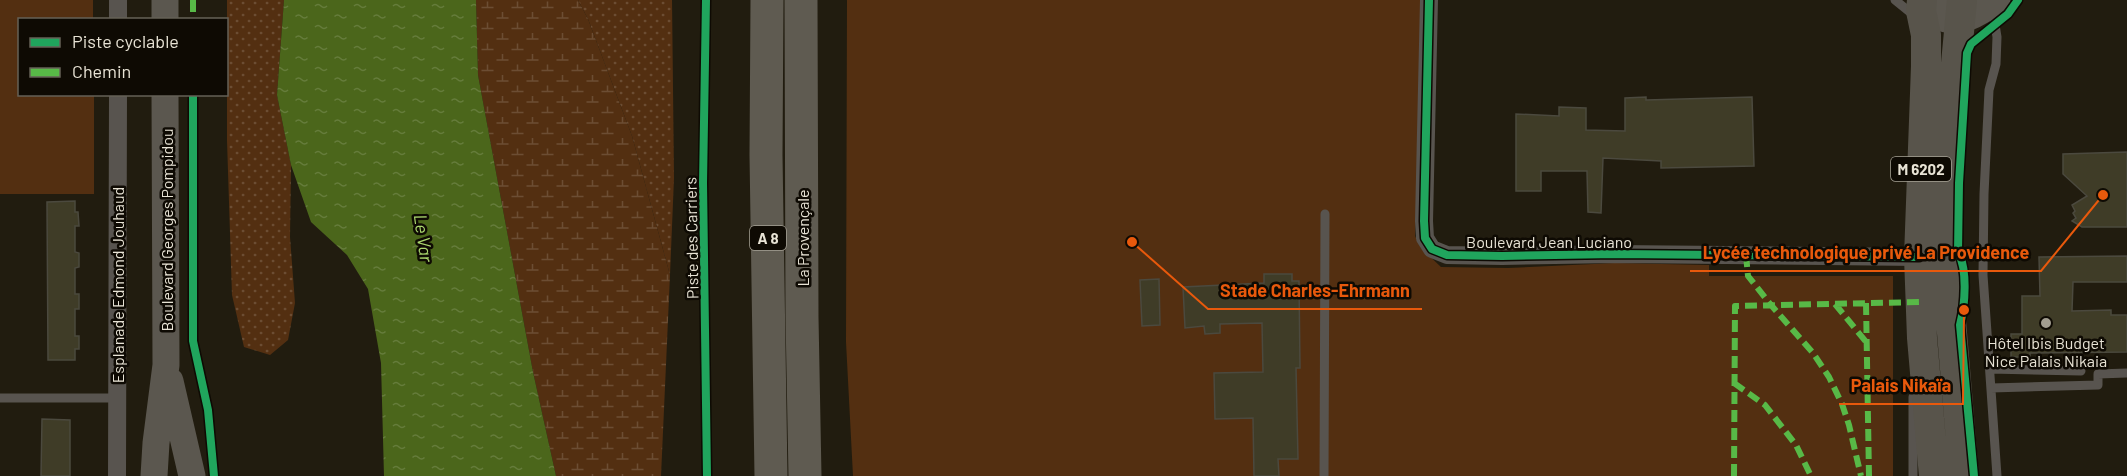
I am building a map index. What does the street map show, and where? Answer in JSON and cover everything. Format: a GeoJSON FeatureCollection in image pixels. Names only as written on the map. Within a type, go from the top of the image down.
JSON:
{"type":"FeatureCollection","features":[{"type":"Feature","properties":{"kind":"highway","name":"La Provençale"},"geometry":{"type":"LineString","coordinates":[[767,0],[766,155],[771,476]]}},
{"type":"Feature","properties":{"kind":"highway","name":"La Provençale"},"geometry":{"type":"LineString","coordinates":[[801,0],[805,476]]}},
{"type":"Feature","properties":{"kind":"main road"},"geometry":{"type":"LineString","coordinates":[[165,0],[165,18]]}},
{"type":"Feature","properties":{"kind":"main road"},"geometry":{"type":"LineString","coordinates":[[1927,7],[1946,20],[1961,10],[1980,12],[1994,2]]}},
{"type":"Feature","properties":{"kind":"main road","name":"M 6202"},"geometry":{"type":"LineString","coordinates":[[1927,7],[1919,257],[1922,338],[1934,476]]}},
{"type":"Feature","properties":{"kind":"main road","name":"M 6202"},"geometry":{"type":"LineString","coordinates":[[1961,10],[1950,127],[1946,232],[1948,285],[1964,476]]}},
{"type":"Feature","properties":{"kind":"main road","name":"Boulevard Georges Pompidou"},"geometry":{"type":"LineString","coordinates":[[154,476],[166,365],[165,96]]}},
{"type":"Feature","properties":{"kind":"main road","name":"Boulevard Georges Pompidou"},"geometry":{"type":"LineString","coordinates":[[166,365],[192,476]]}},
{"type":"Feature","properties":{"kind":"street"},"geometry":{"type":"LineString","coordinates":[[118,0],[118,18]]}},
{"type":"Feature","properties":{"kind":"street","name":"Boulevard Jean Luciano"},"geometry":{"type":"LineString","coordinates":[[1429,0],[1424,221],[1425,238],[1432,249],[1447,255],[1502,256],[1626,254],[1919,257]]}},
{"type":"Feature","properties":{"kind":"street","name":"Esplanade Edmond Jouhaud"},"geometry":{"type":"LineString","coordinates":[[117,476],[118,96]]}},
{"type":"Feature","properties":{"kind":"lane"},"geometry":{"type":"LineString","coordinates":[[1895,0],[1909,13],[1927,7]]}},
{"type":"Feature","properties":{"kind":"lane"},"geometry":{"type":"LineString","coordinates":[[1994,2],[1997,37],[1989,90],[1983,275],[1997,476]]}},
{"type":"Feature","properties":{"kind":"lane"},"geometry":{"type":"LineString","coordinates":[[1324,476],[1325,214]]}},
{"type":"Feature","properties":{"kind":"lane"},"geometry":{"type":"LineString","coordinates":[[1913,476],[1915,384],[1922,338]]}},
{"type":"Feature","properties":{"kind":"lane"},"geometry":{"type":"LineString","coordinates":[[1990,369],[2081,371]]}},
{"type":"Feature","properties":{"kind":"lane"},"geometry":{"type":"LineString","coordinates":[[1991,388],[2098,385],[2098,374],[2127,373]]}},
{"type":"Feature","properties":{"kind":"lane"},"geometry":{"type":"LineString","coordinates":[[0,398],[117,398]]}},
{"type":"Feature","properties":{"kind":"green space"},"geometry":{"type":"Polygon","coordinates":[[[0,0],[93,0],[93,18],[18,18],[18,96],[94,96],[94,194],[0,194],[0,0]]]}},
{"type":"Feature","properties":{"kind":"green space"},"geometry":{"type":"Polygon","coordinates":[[[227,0],[284,0],[277,95],[291,165],[290,237],[295,303],[288,340],[270,355],[244,347],[232,295],[227,140],[227,0]]]}},
{"type":"Feature","properties":{"kind":"green space"},"geometry":{"type":"Polygon","coordinates":[[[476,0],[578,0],[588,19],[632,136],[670,275],[661,476],[556,476],[533,372],[478,75],[476,0]]]}},
{"type":"Feature","properties":{"kind":"green space"},"geometry":{"type":"Polygon","coordinates":[[[578,0],[672,0],[674,178],[670,275],[632,136],[588,19],[578,0]]]}},
{"type":"Feature","properties":{"kind":"green space"},"geometry":{"type":"Polygon","coordinates":[[[847,0],[1424,0],[1415,236],[1421,248],[1441,267],[1508,268],[1615,263],[1709,265],[1709,276],[1893,276],[1893,476],[853,476],[846,342],[847,0]]]}},
{"type":"Feature","properties":{"kind":"water","name":"Le Var"},"geometry":{"type":"Polygon","coordinates":[[[284,0],[476,0],[478,75],[533,372],[556,476],[384,476],[381,363],[368,289],[347,255],[311,222],[291,165],[277,95],[284,0]]]}},
{"type":"Feature","properties":{"kind":"building"},"geometry":{"type":"Polygon","coordinates":[[[1646,97],[1646,100],[1752,97],[1754,166],[1661,168],[1661,161],[1603,158],[1601,213],[1588,212],[1587,171],[1541,171],[1541,191],[1516,191],[1516,114],[1559,116],[1559,107],[1586,108],[1586,130],[1625,131],[1625,98],[1646,97]]]}},
{"type":"Feature","properties":{"kind":"building"},"geometry":{"type":"Polygon","coordinates":[[[2127,152],[2127,227],[2082,227],[2072,221],[2076,218],[2072,205],[2087,196],[2063,174],[2063,154],[2127,152]]]}},
{"type":"Feature","properties":{"kind":"building"},"geometry":{"type":"Polygon","coordinates":[[[75,201],[79,226],[75,226],[75,252],[79,253],[79,267],[75,268],[75,294],[79,294],[79,309],[75,309],[75,336],[79,336],[79,349],[75,349],[75,360],[48,360],[47,202],[75,201]]]}},
{"type":"Feature","properties":{"kind":"building"},"geometry":{"type":"Polygon","coordinates":[[[2127,256],[2127,282],[2073,282],[2072,311],[2111,310],[2111,315],[2127,315],[2127,352],[2030,353],[2030,357],[2011,357],[2011,334],[2022,334],[2022,296],[2040,296],[2039,257],[2127,256]]]}},
{"type":"Feature","properties":{"kind":"building"},"geometry":{"type":"Polygon","coordinates":[[[1264,274],[1292,274],[1292,281],[1299,281],[1300,368],[1296,368],[1298,459],[1278,459],[1279,476],[1254,476],[1253,418],[1215,419],[1214,373],[1263,372],[1262,323],[1220,324],[1220,333],[1205,334],[1204,326],[1185,328],[1183,287],[1264,283],[1264,274]]]}},
{"type":"Feature","properties":{"kind":"building"},"geometry":{"type":"Polygon","coordinates":[[[1159,279],[1160,325],[1142,326],[1140,280],[1159,279]]]}},
{"type":"Feature","properties":{"kind":"building"},"geometry":{"type":"Polygon","coordinates":[[[42,419],[70,420],[70,476],[41,476],[42,419]]]}},
{"type":"Feature","properties":{"kind":"marked path"},"geometry":{"type":"LineString","coordinates":[[193,0],[193,18]]}},
{"type":"Feature","properties":{"kind":"marked path"},"geometry":{"type":"LineString","coordinates":[[1746,255],[1748,276],[1813,353],[1829,377],[1849,425],[1861,476]]}},
{"type":"Feature","properties":{"kind":"marked path"},"geometry":{"type":"LineString","coordinates":[[1734,476],[1735,306],[1921,302]]}},
{"type":"Feature","properties":{"kind":"marked path"},"geometry":{"type":"LineString","coordinates":[[1866,303],[1869,476]]}},
{"type":"Feature","properties":{"kind":"marked path"},"geometry":{"type":"LineString","coordinates":[[1835,304],[1867,343]]}},
{"type":"Feature","properties":{"kind":"marked path"},"geometry":{"type":"LineString","coordinates":[[1734,383],[1765,405],[1796,445],[1811,476]]}},
{"type":"Feature","properties":{"kind":"cycle path","name":"Piste des Carriers"},"geometry":{"type":"LineString","coordinates":[[706,0],[703,183],[707,476]]}},
{"type":"Feature","properties":{"kind":"cycle path"},"geometry":{"type":"LineString","coordinates":[[1429,0],[1424,221],[1425,238],[1432,249],[1447,255],[1502,256],[1616,254],[1919,257]]}},
{"type":"Feature","properties":{"kind":"cycle path"},"geometry":{"type":"LineString","coordinates":[[1974,476],[1960,325],[1964,278],[1958,252],[1959,183],[1967,53],[1971,44],[2008,14],[2018,0]]}},
{"type":"Feature","properties":{"kind":"cycle path"},"geometry":{"type":"LineString","coordinates":[[193,96],[193,341],[208,410],[214,476]]}},
{"type":"Feature","properties":{"kind":"place","name":"Lycée technologique privé La Providence"},"geometry":{"type":"Point","coordinates":[2103,195]}},
{"type":"Feature","properties":{"kind":"place","name":"Stade Charles-Ehrmann"},"geometry":{"type":"Point","coordinates":[1132,242]}},
{"type":"Feature","properties":{"kind":"place","name":"Palais Nikaïa"},"geometry":{"type":"Point","coordinates":[1964,310]}},
{"type":"Feature","properties":{"kind":"place","name":"Hôtel Ibis Budget Nice Palais Nikaia"},"geometry":{"type":"Point","coordinates":[2046,323]}}]}
